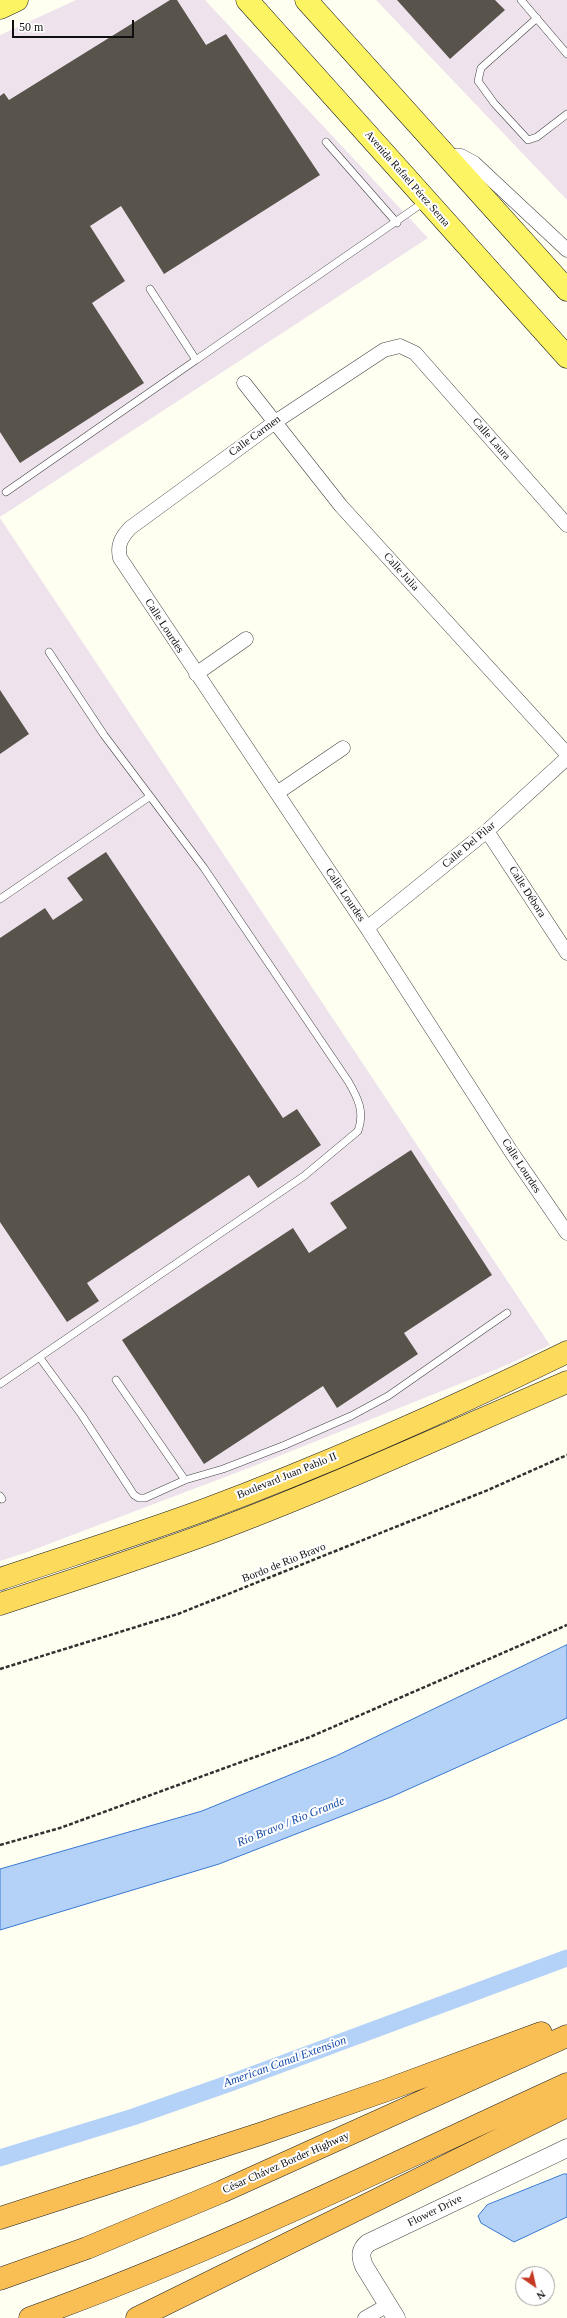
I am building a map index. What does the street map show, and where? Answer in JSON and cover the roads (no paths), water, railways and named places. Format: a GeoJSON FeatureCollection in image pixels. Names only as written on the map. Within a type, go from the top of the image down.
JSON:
{"type":"FeatureCollection","features":[{"type":"Feature","properties":{"kind":"highway","name":"Boulevard Juan Pablo II"},"geometry":{"type":"LineString","coordinates":[[0,1579],[240,1496],[444,1410],[567,1352]]}},
{"type":"Feature","properties":{"kind":"highway"},"geometry":{"type":"LineString","coordinates":[[0,1604],[112,1568],[213,1532],[358,1473],[567,1382]]}},
{"type":"Feature","properties":{"kind":"highway"},"geometry":{"type":"LineString","coordinates":[[0,2218],[260,2134],[387,2090],[567,2024]]}},
{"type":"Feature","properties":{"kind":"highway","name":"César Chávez Border Highway"},"geometry":{"type":"LineString","coordinates":[[0,2280],[87,2248],[221,2192],[567,2036]]}},
{"type":"Feature","properties":{"kind":"highway"},"geometry":{"type":"LineString","coordinates":[[30,2318],[151,2272],[237,2235],[567,2084]]}},
{"type":"Feature","properties":{"kind":"highway"},"geometry":{"type":"LineString","coordinates":[[137,2318],[567,2106]]}},
{"type":"Feature","properties":{"kind":"main road"},"geometry":{"type":"LineString","coordinates":[[0,8],[17,0]]}},
{"type":"Feature","properties":{"kind":"main road","name":"Avenida Rafael Pérez Serna"},"geometry":{"type":"LineString","coordinates":[[247,0],[567,357]]}},
{"type":"Feature","properties":{"kind":"main road"},"geometry":{"type":"LineString","coordinates":[[306,0],[567,290]]}},
{"type":"Feature","properties":{"kind":"street"},"geometry":{"type":"LineString","coordinates":[[448,156],[461,156],[474,163],[567,250]]}},
{"type":"Feature","properties":{"kind":"street","name":"Calle Carmen"},"geometry":{"type":"LineString","coordinates":[[120,558],[120,542],[130,528],[274,422],[389,347],[400,346],[415,353]]}},
{"type":"Feature","properties":{"kind":"street","name":"Calle Laura"},"geometry":{"type":"LineString","coordinates":[[415,353],[567,525]]}},
{"type":"Feature","properties":{"kind":"street","name":"Calle Julia"},"geometry":{"type":"LineString","coordinates":[[244,383],[341,506],[567,754]]}},
{"type":"Feature","properties":{"kind":"street","name":"Calle Lourdes"},"geometry":{"type":"LineString","coordinates":[[120,558],[196,674],[368,928],[516,1159],[567,1233]]}},
{"type":"Feature","properties":{"kind":"street"},"geometry":{"type":"LineString","coordinates":[[196,674],[246,639]]}},
{"type":"Feature","properties":{"kind":"street"},"geometry":{"type":"LineString","coordinates":[[276,793],[343,748]]}},
{"type":"Feature","properties":{"kind":"street","name":"Calle Del Pilar"},"geometry":{"type":"LineString","coordinates":[[368,928],[487,831],[567,758]]}},
{"type":"Feature","properties":{"kind":"street","name":"Calle Débora"},"geometry":{"type":"LineString","coordinates":[[487,831],[567,953]]}},
{"type":"Feature","properties":{"kind":"street","name":"Flower Drive"},"geometry":{"type":"LineString","coordinates":[[392,2311],[361,2257],[363,2248],[368,2243],[567,2148]]}},
{"type":"Feature","properties":{"kind":"street"},"geometry":{"type":"LineString","coordinates":[[364,2318],[392,2311]]}},
{"type":"Feature","properties":{"kind":"lane"},"geometry":{"type":"LineString","coordinates":[[521,0],[567,54]]}},
{"type":"Feature","properties":{"kind":"lane"},"geometry":{"type":"LineString","coordinates":[[537,18],[481,68],[478,81],[494,103],[528,140],[537,137],[567,114]]}},
{"type":"Feature","properties":{"kind":"lane"},"geometry":{"type":"LineString","coordinates":[[326,142],[397,223]]}},
{"type":"Feature","properties":{"kind":"lane"},"geometry":{"type":"LineString","coordinates":[[6,492],[397,223],[426,201]]}},
{"type":"Feature","properties":{"kind":"lane"},"geometry":{"type":"LineString","coordinates":[[150,289],[196,360]]}},
{"type":"Feature","properties":{"kind":"lane"},"geometry":{"type":"LineString","coordinates":[[0,1384],[304,1176],[358,1131],[362,1121],[362,1110],[357,1096],[348,1081],[204,868],[149,797],[104,735],[49,652]]}},
{"type":"Feature","properties":{"kind":"lane"},"geometry":{"type":"LineString","coordinates":[[0,899],[149,797]]}},
{"type":"Feature","properties":{"kind":"lane"},"geometry":{"type":"LineString","coordinates":[[40,1358],[81,1414],[134,1495],[139,1498],[145,1498],[185,1480],[223,1469],[351,1416],[388,1396],[507,1313]]}},
{"type":"Feature","properties":{"kind":"lane"},"geometry":{"type":"LineString","coordinates":[[116,1380],[185,1480]]}},
{"type":"Feature","properties":{"kind":"water","name":"Río Bravo / Rio Grande"},"geometry":{"type":"Polygon","coordinates":[[[567,1645],[567,1718],[391,1797],[219,1864],[0,1930],[0,1869],[202,1811],[336,1756],[567,1645]]]}},
{"type":"Feature","properties":{"kind":"water"},"geometry":{"type":"Polygon","coordinates":[[[567,2174],[567,2217],[514,2242],[481,2223],[478,2216],[487,2205],[567,2174]]]}},
{"type":"Feature","properties":{"kind":"waterway","name":"American Canal Extension"},"geometry":{"type":"LineString","coordinates":[[0,2158],[133,2117],[233,2082],[567,1958]]}}]}
